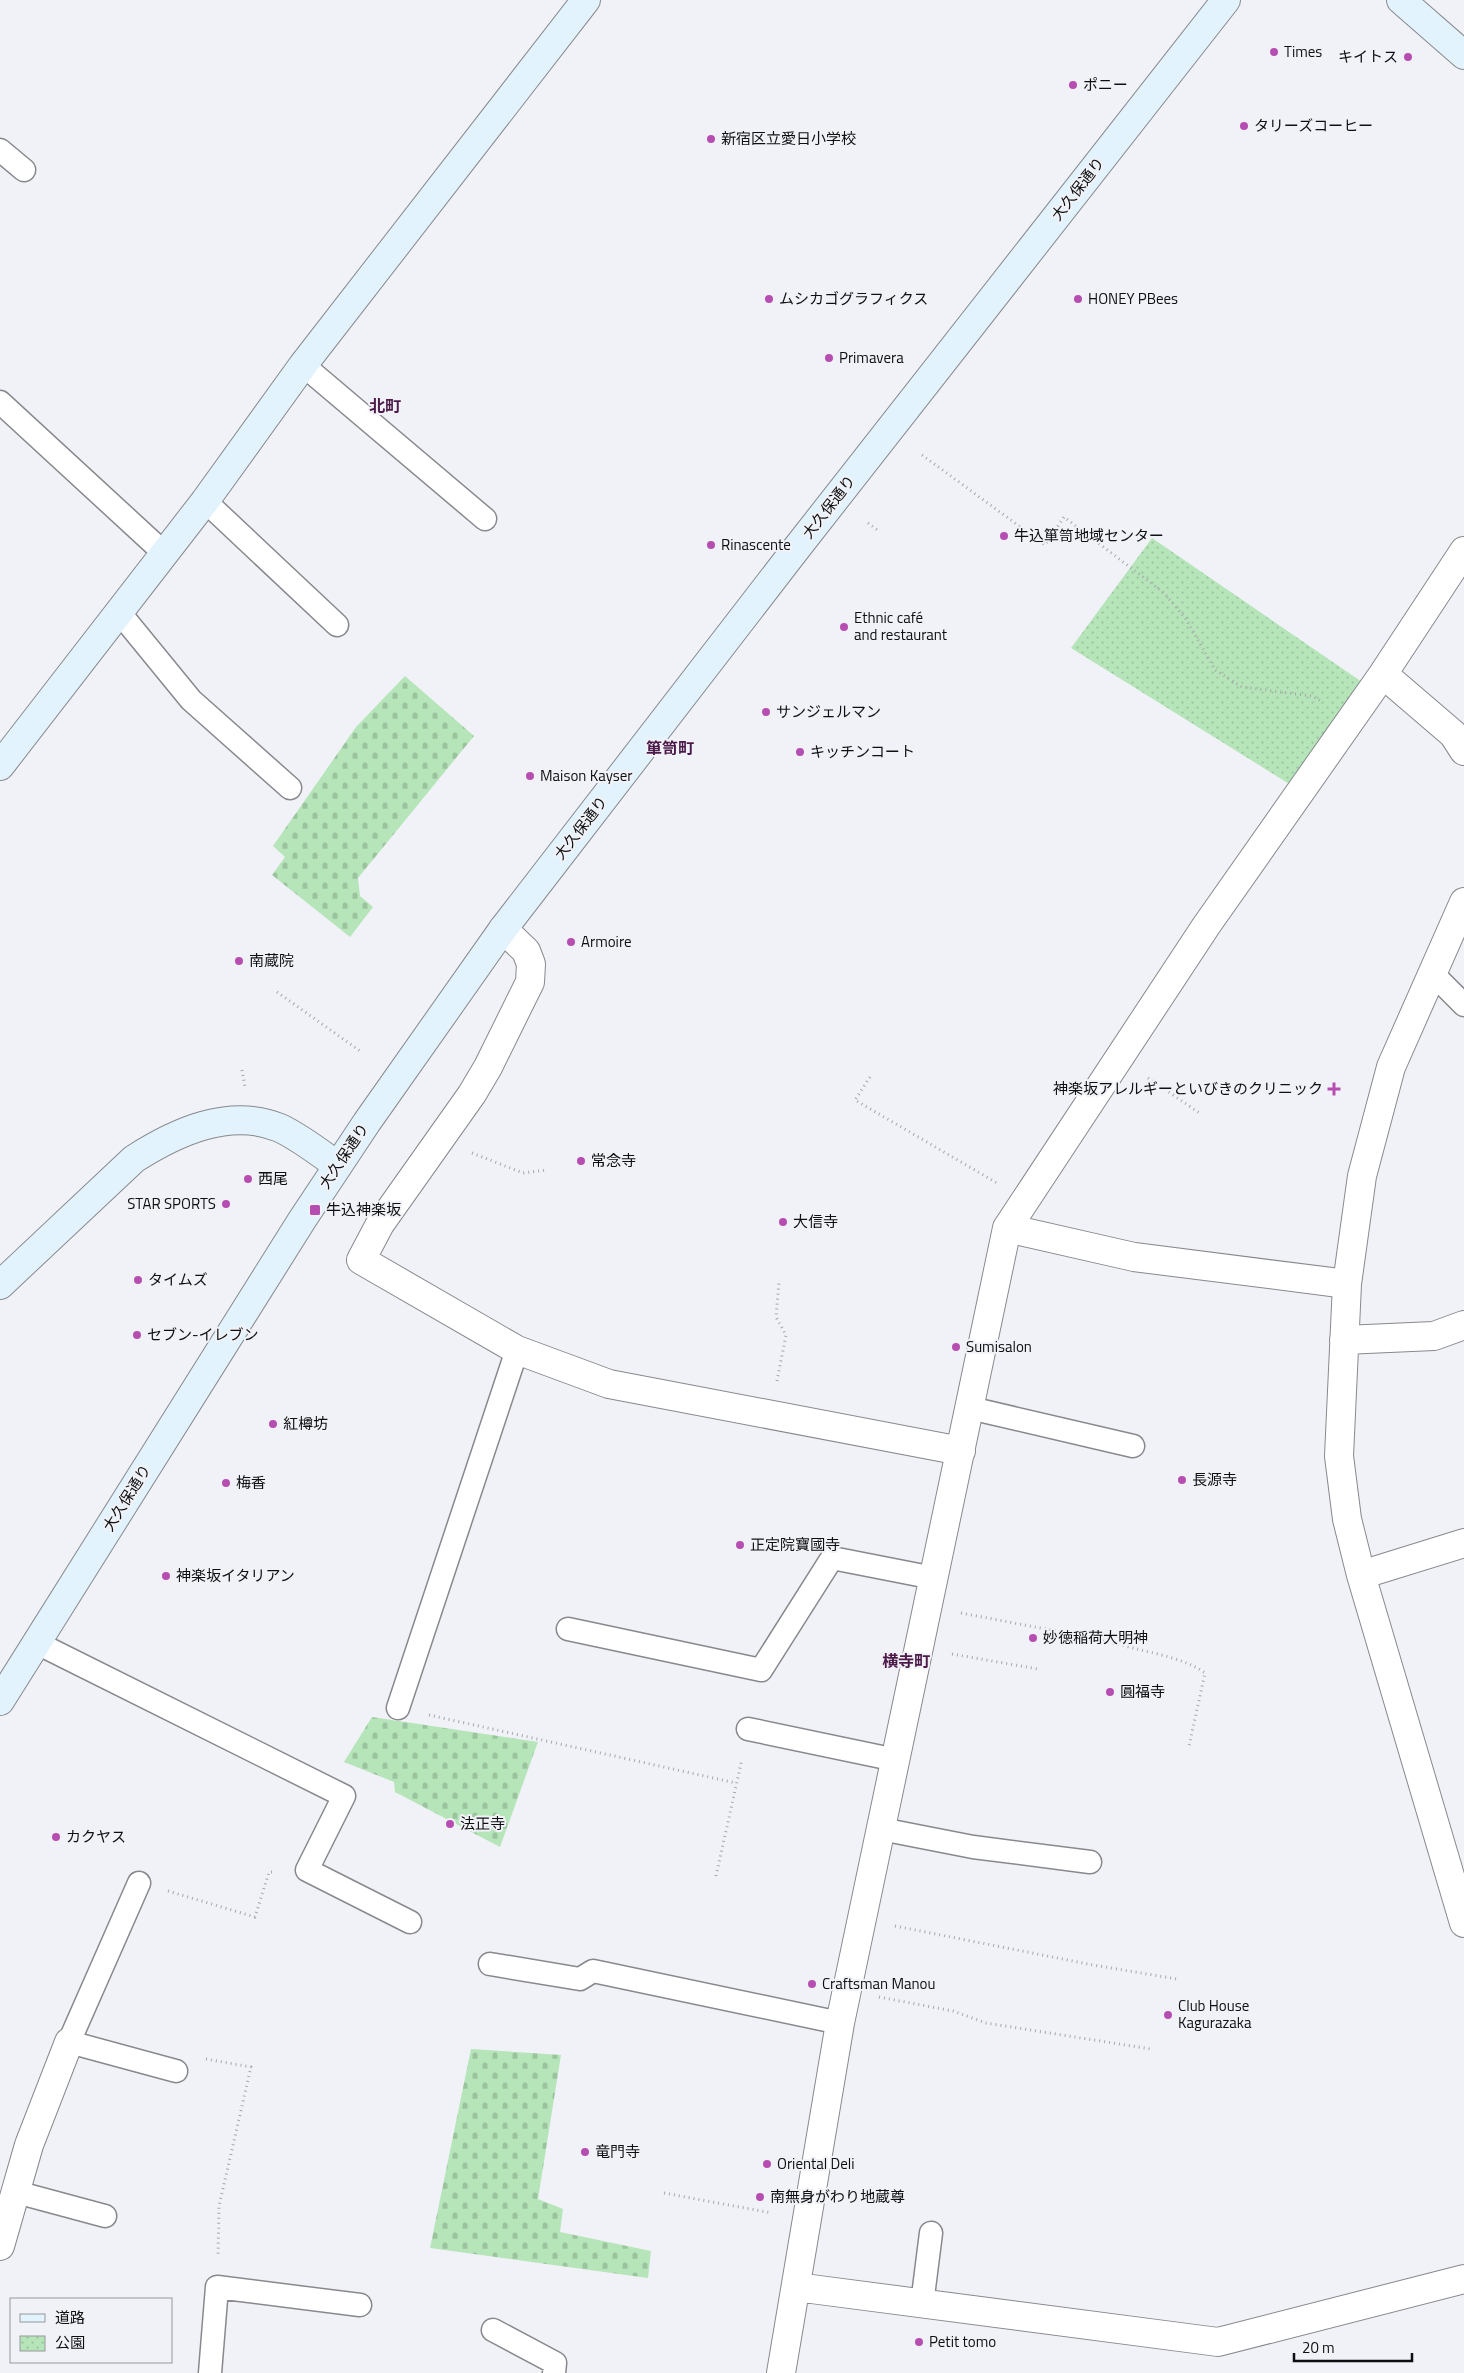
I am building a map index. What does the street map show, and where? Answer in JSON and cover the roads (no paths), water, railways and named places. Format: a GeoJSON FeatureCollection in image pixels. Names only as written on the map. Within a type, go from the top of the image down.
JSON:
{"type":"FeatureCollection","features":[{"type":"Feature","properties":{"kind":"main road"},"geometry":{"type":"LineString","coordinates":[[0,766],[205,502],[303,365],[586,0]]}},
{"type":"Feature","properties":{"kind":"main road","name":"大久保通り"},"geometry":{"type":"LineString","coordinates":[[0,1701],[302,1220],[503,929],[815,525],[1226,0]]}},
{"type":"Feature","properties":{"kind":"main road"},"geometry":{"type":"LineString","coordinates":[[1401,0],[1464,55]]}},
{"type":"Feature","properties":{"kind":"main road"},"geometry":{"type":"LineString","coordinates":[[0,1285],[134,1159],[160,1142],[189,1129],[224,1121],[258,1122],[279,1128],[298,1138],[338,1166]]}},
{"type":"Feature","properties":{"kind":"street"},"geometry":{"type":"LineString","coordinates":[[781,2373],[840,2023],[1007,1228],[1206,926],[1383,674],[1464,551]]}},
{"type":"Feature","properties":{"kind":"street"},"geometry":{"type":"LineString","coordinates":[[1383,674],[1453,734],[1464,751]]}},
{"type":"Feature","properties":{"kind":"street"},"geometry":{"type":"LineString","coordinates":[[1464,902],[1391,1067],[1362,1176],[1347,1284],[1339,1456],[1347,1519],[1361,1575],[1464,1923]]}},
{"type":"Feature","properties":{"kind":"street"},"geometry":{"type":"LineString","coordinates":[[503,929],[526,951],[531,964],[530,982],[488,1067],[472,1094],[380,1224],[361,1260],[516,1350],[609,1384],[961,1451]]}},
{"type":"Feature","properties":{"kind":"street"},"geometry":{"type":"LineString","coordinates":[[1007,1228],[1134,1257],[1347,1284]]}},
{"type":"Feature","properties":{"kind":"street"},"geometry":{"type":"LineString","coordinates":[[1344,1340],[1434,1336],[1464,1325]]}},
{"type":"Feature","properties":{"kind":"street"},"geometry":{"type":"LineString","coordinates":[[1361,1575],[1464,1543]]}},
{"type":"Feature","properties":{"kind":"street"},"geometry":{"type":"LineString","coordinates":[[0,2246],[29,2145],[69,2042]]}},
{"type":"Feature","properties":{"kind":"street"},"geometry":{"type":"LineString","coordinates":[[796,2287],[1218,2342],[1464,2280]]}},
{"type":"Feature","properties":{"kind":"lane"},"geometry":{"type":"LineString","coordinates":[[0,150],[24,170]]}},
{"type":"Feature","properties":{"kind":"lane"},"geometry":{"type":"LineString","coordinates":[[303,365],[486,519]]}},
{"type":"Feature","properties":{"kind":"lane"},"geometry":{"type":"LineString","coordinates":[[0,402],[164,553]]}},
{"type":"Feature","properties":{"kind":"lane"},"geometry":{"type":"LineString","coordinates":[[205,502],[337,625]]}},
{"type":"Feature","properties":{"kind":"lane"},"geometry":{"type":"LineString","coordinates":[[119,612],[191,700],[290,788]]}},
{"type":"Feature","properties":{"kind":"lane"},"geometry":{"type":"LineString","coordinates":[[1433,974],[1464,1005]]}},
{"type":"Feature","properties":{"kind":"lane"},"geometry":{"type":"LineString","coordinates":[[398,1708],[516,1350]]}},
{"type":"Feature","properties":{"kind":"lane"},"geometry":{"type":"LineString","coordinates":[[970,1408],[1132,1446]]}},
{"type":"Feature","properties":{"kind":"lane"},"geometry":{"type":"LineString","coordinates":[[568,1628],[761,1670],[832,1558],[931,1591]]}},
{"type":"Feature","properties":{"kind":"lane"},"geometry":{"type":"LineString","coordinates":[[37,1643],[344,1796],[307,1870],[410,1922]]}},
{"type":"Feature","properties":{"kind":"lane"},"geometry":{"type":"LineString","coordinates":[[748,1729],[896,1760]]}},
{"type":"Feature","properties":{"kind":"lane"},"geometry":{"type":"LineString","coordinates":[[881,1829],[973,1847],[1090,1862]]}},
{"type":"Feature","properties":{"kind":"lane"},"geometry":{"type":"LineString","coordinates":[[139,1883],[69,2042],[176,2071]]}},
{"type":"Feature","properties":{"kind":"lane"},"geometry":{"type":"LineString","coordinates":[[490,1964],[580,1979],[593,1971],[840,2023]]}},
{"type":"Feature","properties":{"kind":"lane"},"geometry":{"type":"LineString","coordinates":[[16,2192],[105,2216]]}},
{"type":"Feature","properties":{"kind":"lane"},"geometry":{"type":"LineString","coordinates":[[922,2304],[931,2233]]}},
{"type":"Feature","properties":{"kind":"lane"},"geometry":{"type":"LineString","coordinates":[[210,2373],[217,2287],[360,2305]]}},
{"type":"Feature","properties":{"kind":"lane"},"geometry":{"type":"LineString","coordinates":[[493,2330],[555,2362],[554,2373]]}},
{"type":"Feature","properties":{"kind":"place","name":"Times"},"geometry":{"type":"Point","coordinates":[1274,52]}},
{"type":"Feature","properties":{"kind":"place","name":"キイトス"},"geometry":{"type":"Point","coordinates":[1408,57]}},
{"type":"Feature","properties":{"kind":"place","name":"ポニー"},"geometry":{"type":"Point","coordinates":[1073,85]}},
{"type":"Feature","properties":{"kind":"place","name":"タリーズコーヒー"},"geometry":{"type":"Point","coordinates":[1244,126]}},
{"type":"Feature","properties":{"kind":"place","name":"新宿区立愛日小学校"},"geometry":{"type":"Point","coordinates":[711,139]}},
{"type":"Feature","properties":{"kind":"place","name":"ムシカゴグラフィクス"},"geometry":{"type":"Point","coordinates":[769,299]}},
{"type":"Feature","properties":{"kind":"place","name":"HONEY PBees"},"geometry":{"type":"Point","coordinates":[1078,299]}},
{"type":"Feature","properties":{"kind":"place","name":"Primavera"},"geometry":{"type":"Point","coordinates":[829,358]}},
{"type":"Feature","properties":{"kind":"place","name":"牛込箪笥地域センター"},"geometry":{"type":"Point","coordinates":[1004,536]}},
{"type":"Feature","properties":{"kind":"place","name":"Rinascente"},"geometry":{"type":"Point","coordinates":[711,545]}},
{"type":"Feature","properties":{"kind":"place","name":"Ethnic café and restaurant"},"geometry":{"type":"Point","coordinates":[844,627]}},
{"type":"Feature","properties":{"kind":"place","name":"サンジェルマン"},"geometry":{"type":"Point","coordinates":[766,712]}},
{"type":"Feature","properties":{"kind":"place","name":"キッチンコート"},"geometry":{"type":"Point","coordinates":[800,752]}},
{"type":"Feature","properties":{"kind":"place","name":"Maison Kayser"},"geometry":{"type":"Point","coordinates":[530,776]}},
{"type":"Feature","properties":{"kind":"place","name":"Armoire"},"geometry":{"type":"Point","coordinates":[571,942]}},
{"type":"Feature","properties":{"kind":"place","name":"南蔵院"},"geometry":{"type":"Point","coordinates":[239,961]}},
{"type":"Feature","properties":{"kind":"place","name":"神楽坂アレルギーといびきのクリニック"},"geometry":{"type":"Point","coordinates":[1334,1089]}},
{"type":"Feature","properties":{"kind":"place","name":"常念寺"},"geometry":{"type":"Point","coordinates":[581,1161]}},
{"type":"Feature","properties":{"kind":"place","name":"西尾"},"geometry":{"type":"Point","coordinates":[248,1179]}},
{"type":"Feature","properties":{"kind":"place","name":"STAR SPORTS"},"geometry":{"type":"Point","coordinates":[226,1204]}},
{"type":"Feature","properties":{"kind":"place","name":"牛込神楽坂"},"geometry":{"type":"Point","coordinates":[315,1210]}},
{"type":"Feature","properties":{"kind":"place","name":"大信寺"},"geometry":{"type":"Point","coordinates":[783,1222]}},
{"type":"Feature","properties":{"kind":"place","name":"タイムズ"},"geometry":{"type":"Point","coordinates":[138,1280]}},
{"type":"Feature","properties":{"kind":"place","name":"セブン-イレブン"},"geometry":{"type":"Point","coordinates":[137,1335]}},
{"type":"Feature","properties":{"kind":"place","name":"Sumisalon"},"geometry":{"type":"Point","coordinates":[956,1347]}},
{"type":"Feature","properties":{"kind":"place","name":"紅樽坊"},"geometry":{"type":"Point","coordinates":[273,1424]}},
{"type":"Feature","properties":{"kind":"place","name":"長源寺"},"geometry":{"type":"Point","coordinates":[1182,1480]}},
{"type":"Feature","properties":{"kind":"place","name":"梅香"},"geometry":{"type":"Point","coordinates":[226,1483]}},
{"type":"Feature","properties":{"kind":"place","name":"正定院寶國寺"},"geometry":{"type":"Point","coordinates":[740,1545]}},
{"type":"Feature","properties":{"kind":"place","name":"神楽坂イタリアン"},"geometry":{"type":"Point","coordinates":[166,1576]}},
{"type":"Feature","properties":{"kind":"place","name":"妙徳稲荷大明神"},"geometry":{"type":"Point","coordinates":[1033,1638]}},
{"type":"Feature","properties":{"kind":"place","name":"圓福寺"},"geometry":{"type":"Point","coordinates":[1110,1692]}},
{"type":"Feature","properties":{"kind":"place","name":"法正寺"},"geometry":{"type":"Point","coordinates":[450,1824]}},
{"type":"Feature","properties":{"kind":"place","name":"カクヤス"},"geometry":{"type":"Point","coordinates":[56,1837]}},
{"type":"Feature","properties":{"kind":"place","name":"Craftsman Manou"},"geometry":{"type":"Point","coordinates":[812,1984]}},
{"type":"Feature","properties":{"kind":"place","name":"Club House Kagurazaka"},"geometry":{"type":"Point","coordinates":[1168,2015]}},
{"type":"Feature","properties":{"kind":"place","name":"竜門寺"},"geometry":{"type":"Point","coordinates":[585,2152]}},
{"type":"Feature","properties":{"kind":"place","name":"Oriental Deli"},"geometry":{"type":"Point","coordinates":[767,2164]}},
{"type":"Feature","properties":{"kind":"place","name":"南無身がわり地蔵尊"},"geometry":{"type":"Point","coordinates":[760,2197]}},
{"type":"Feature","properties":{"kind":"place","name":"Petit tomo"},"geometry":{"type":"Point","coordinates":[919,2342]}},
{"type":"Feature","properties":{"kind":"district","name":"北町"},"geometry":{"type":"Point","coordinates":[385,406]}},
{"type":"Feature","properties":{"kind":"district","name":"箪笥町"},"geometry":{"type":"Point","coordinates":[670,748]}},
{"type":"Feature","properties":{"kind":"district","name":"横寺町"},"geometry":{"type":"Point","coordinates":[906,1661]}}]}
